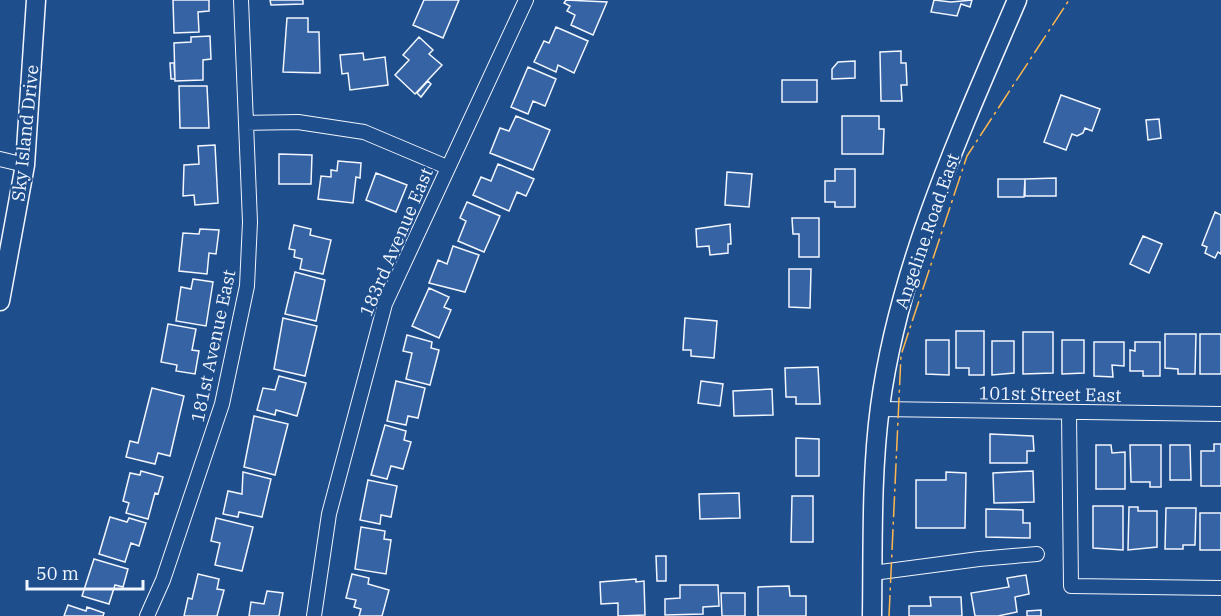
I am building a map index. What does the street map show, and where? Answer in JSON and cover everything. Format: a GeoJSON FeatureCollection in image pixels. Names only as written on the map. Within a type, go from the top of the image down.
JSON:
{"type":"FeatureCollection","features":[{"type":"Feature","properties":{"kind":"street","name":"Sky Island Drive"},"geometry":{"type":"LineString","coordinates":[[0,301],[25,165],[36,0]]}},
{"type":"Feature","properties":{"kind":"street","name":"181st Avenue East"},"geometry":{"type":"LineString","coordinates":[[147,616],[163,580],[222,404],[247,286],[250,250],[241,0]]}},
{"type":"Feature","properties":{"kind":"street","name":"183rd Avenue East"},"geometry":{"type":"LineString","coordinates":[[314,616],[329,514],[385,304],[526,0]]}},
{"type":"Feature","properties":{"kind":"street","name":"Angeline Road East"},"geometry":{"type":"LineString","coordinates":[[872,616],[879,409],[894,330],[908,272],[981,84],[1017,0]]}},
{"type":"Feature","properties":{"kind":"street"},"geometry":{"type":"LineString","coordinates":[[246,123],[298,122],[353,129],[396,143],[447,167]]}},
{"type":"Feature","properties":{"kind":"street"},"geometry":{"type":"LineString","coordinates":[[0,159],[25,165]]}},
{"type":"Feature","properties":{"kind":"street","name":"101st Street East"},"geometry":{"type":"LineString","coordinates":[[879,409],[1221,414]]}},
{"type":"Feature","properties":{"kind":"street"},"geometry":{"type":"LineString","coordinates":[[1069,413],[1071,586],[1221,588]]}},
{"type":"Feature","properties":{"kind":"street"},"geometry":{"type":"LineString","coordinates":[[873,573],[979,558],[1037,554]]}},
{"type":"Feature","properties":{"kind":"building"},"geometry":{"type":"Polygon","coordinates":[[[173,0],[209,0],[209,11],[198,12],[199,32],[174,33],[173,0]]]}},
{"type":"Feature","properties":{"kind":"building"},"geometry":{"type":"Polygon","coordinates":[[[270,0],[303,0],[303,4],[271,5],[270,0]]]}},
{"type":"Feature","properties":{"kind":"building"},"geometry":{"type":"Polygon","coordinates":[[[424,0],[459,0],[443,38],[413,25],[424,0]]]}},
{"type":"Feature","properties":{"kind":"building"},"geometry":{"type":"Polygon","coordinates":[[[566,0],[607,2],[593,35],[571,25],[575,15],[567,11],[570,6],[564,3],[566,0]]]}},
{"type":"Feature","properties":{"kind":"building"},"geometry":{"type":"Polygon","coordinates":[[[934,0],[951,2],[972,0],[970,7],[961,4],[957,16],[931,12],[934,0]]]}},
{"type":"Feature","properties":{"kind":"building"},"geometry":{"type":"Polygon","coordinates":[[[287,18],[308,18],[308,32],[319,32],[320,73],[283,72],[287,18]]]}},
{"type":"Feature","properties":{"kind":"building"},"geometry":{"type":"Polygon","coordinates":[[[556,27],[588,41],[574,73],[558,65],[556,72],[534,62],[544,41],[549,43],[556,27]]]}},
{"type":"Feature","properties":{"kind":"building"},"geometry":{"type":"Polygon","coordinates":[[[210,36],[211,59],[203,60],[203,80],[175,81],[174,43],[191,42],[191,37],[210,36]]]}},
{"type":"Feature","properties":{"kind":"building"},"geometry":{"type":"Polygon","coordinates":[[[419,37],[433,50],[429,54],[442,65],[415,94],[395,75],[409,60],[403,55],[419,37]]]}},
{"type":"Feature","properties":{"kind":"building"},"geometry":{"type":"Polygon","coordinates":[[[901,51],[901,63],[906,63],[907,85],[901,85],[902,101],[881,101],[880,52],[901,51]]]}},
{"type":"Feature","properties":{"kind":"building"},"geometry":{"type":"Polygon","coordinates":[[[363,53],[364,60],[385,57],[388,85],[350,90],[348,73],[342,74],[340,55],[363,53]]]}},
{"type":"Feature","properties":{"kind":"building"},"geometry":{"type":"Polygon","coordinates":[[[855,61],[855,78],[832,79],[832,69],[838,62],[855,61]]]}},
{"type":"Feature","properties":{"kind":"building"},"geometry":{"type":"Polygon","coordinates":[[[170,63],[174,63],[175,79],[171,79],[170,63]]]}},
{"type":"Feature","properties":{"kind":"building"},"geometry":{"type":"Polygon","coordinates":[[[528,67],[556,79],[545,106],[533,101],[528,114],[511,107],[528,67]]]}},
{"type":"Feature","properties":{"kind":"building"},"geometry":{"type":"Polygon","coordinates":[[[782,80],[817,80],[817,102],[782,102],[782,80]]]}},
{"type":"Feature","properties":{"kind":"building"},"geometry":{"type":"Polygon","coordinates":[[[428,81],[431,84],[421,97],[417,93],[428,81]]]}},
{"type":"Feature","properties":{"kind":"building"},"geometry":{"type":"Polygon","coordinates":[[[179,86],[207,86],[209,128],[180,128],[179,86]]]}},
{"type":"Feature","properties":{"kind":"building"},"geometry":{"type":"Polygon","coordinates":[[[1061,95],[1100,109],[1092,131],[1085,128],[1083,133],[1077,136],[1072,134],[1066,150],[1044,142],[1061,95]]]}},
{"type":"Feature","properties":{"kind":"building"},"geometry":{"type":"Polygon","coordinates":[[[516,116],[550,130],[533,170],[490,153],[500,128],[509,131],[516,116]]]}},
{"type":"Feature","properties":{"kind":"building"},"geometry":{"type":"Polygon","coordinates":[[[842,116],[879,116],[879,129],[884,129],[883,154],[842,154],[842,116]]]}},
{"type":"Feature","properties":{"kind":"building"},"geometry":{"type":"Polygon","coordinates":[[[1159,119],[1161,138],[1148,140],[1146,120],[1159,119]]]}},
{"type":"Feature","properties":{"kind":"building"},"geometry":{"type":"Polygon","coordinates":[[[215,145],[218,203],[195,205],[194,195],[183,196],[184,165],[199,164],[198,146],[215,145]]]}},
{"type":"Feature","properties":{"kind":"building"},"geometry":{"type":"Polygon","coordinates":[[[279,154],[312,155],[311,184],[279,184],[279,154]]]}},
{"type":"Feature","properties":{"kind":"building"},"geometry":{"type":"Polygon","coordinates":[[[338,161],[361,163],[360,178],[356,177],[353,203],[318,199],[321,176],[331,177],[331,170],[337,171],[338,161]]]}},
{"type":"Feature","properties":{"kind":"building"},"geometry":{"type":"Polygon","coordinates":[[[498,164],[534,179],[526,196],[517,192],[509,211],[473,195],[481,177],[491,181],[498,164]]]}},
{"type":"Feature","properties":{"kind":"building"},"geometry":{"type":"Polygon","coordinates":[[[835,169],[855,169],[855,207],[835,207],[835,202],[825,202],[825,181],[835,181],[835,169]]]}},
{"type":"Feature","properties":{"kind":"building"},"geometry":{"type":"Polygon","coordinates":[[[727,172],[752,174],[749,207],[725,205],[727,172]]]}},
{"type":"Feature","properties":{"kind":"building"},"geometry":{"type":"Polygon","coordinates":[[[376,173],[407,185],[396,212],[366,200],[376,173]]]}},
{"type":"Feature","properties":{"kind":"building"},"geometry":{"type":"Polygon","coordinates":[[[1056,178],[1056,196],[1025,196],[1025,179],[1056,178]]]}},
{"type":"Feature","properties":{"kind":"building"},"geometry":{"type":"Polygon","coordinates":[[[998,179],[1025,179],[1024,197],[998,197],[998,179]]]}},
{"type":"Feature","properties":{"kind":"building"},"geometry":{"type":"Polygon","coordinates":[[[467,202],[500,216],[484,252],[458,241],[466,221],[460,218],[467,202]]]}},
{"type":"Feature","properties":{"kind":"building"},"geometry":{"type":"Polygon","coordinates":[[[1215,212],[1221,215],[1221,254],[1218,252],[1215,258],[1205,253],[1207,247],[1202,245],[1215,212]]]}},
{"type":"Feature","properties":{"kind":"building"},"geometry":{"type":"Polygon","coordinates":[[[792,218],[819,218],[819,257],[799,257],[799,234],[793,234],[792,218]]]}},
{"type":"Feature","properties":{"kind":"building"},"geometry":{"type":"Polygon","coordinates":[[[730,224],[731,244],[728,244],[728,253],[710,255],[709,246],[697,247],[696,229],[730,224]]]}},
{"type":"Feature","properties":{"kind":"building"},"geometry":{"type":"Polygon","coordinates":[[[294,225],[311,229],[310,235],[331,240],[323,274],[300,269],[302,259],[294,257],[295,250],[289,249],[294,225]]]}},
{"type":"Feature","properties":{"kind":"building"},"geometry":{"type":"Polygon","coordinates":[[[200,229],[219,230],[216,254],[209,253],[207,274],[179,271],[183,233],[199,234],[200,229]]]}},
{"type":"Feature","properties":{"kind":"building"},"geometry":{"type":"Polygon","coordinates":[[[1143,236],[1162,244],[1149,273],[1130,264],[1143,236]]]}},
{"type":"Feature","properties":{"kind":"building"},"geometry":{"type":"Polygon","coordinates":[[[453,246],[479,255],[465,292],[429,283],[438,260],[447,264],[453,246]]]}},
{"type":"Feature","properties":{"kind":"building"},"geometry":{"type":"Polygon","coordinates":[[[789,269],[811,269],[810,308],[789,307],[789,269]]]}},
{"type":"Feature","properties":{"kind":"building"},"geometry":{"type":"Polygon","coordinates":[[[295,272],[325,280],[316,321],[285,314],[295,272]]]}},
{"type":"Feature","properties":{"kind":"building"},"geometry":{"type":"Polygon","coordinates":[[[193,279],[213,282],[206,326],[176,321],[181,287],[191,289],[193,279]]]}},
{"type":"Feature","properties":{"kind":"building"},"geometry":{"type":"Polygon","coordinates":[[[429,288],[449,297],[444,307],[451,310],[439,338],[412,326],[429,288]]]}},
{"type":"Feature","properties":{"kind":"building"},"geometry":{"type":"Polygon","coordinates":[[[283,318],[317,326],[305,376],[274,369],[283,318]]]}},
{"type":"Feature","properties":{"kind":"building"},"geometry":{"type":"Polygon","coordinates":[[[685,318],[717,321],[714,358],[691,356],[691,350],[683,350],[685,318]]]}},
{"type":"Feature","properties":{"kind":"building"},"geometry":{"type":"Polygon","coordinates":[[[168,324],[196,329],[192,350],[199,351],[195,374],[176,371],[177,365],[161,362],[168,324]]]}},
{"type":"Feature","properties":{"kind":"building"},"geometry":{"type":"Polygon","coordinates":[[[956,331],[984,331],[984,375],[969,375],[969,368],[956,368],[956,331]]]}},
{"type":"Feature","properties":{"kind":"building"},"geometry":{"type":"Polygon","coordinates":[[[1023,332],[1053,332],[1053,373],[1023,374],[1023,332]]]}},
{"type":"Feature","properties":{"kind":"building"},"geometry":{"type":"Polygon","coordinates":[[[1165,334],[1196,334],[1195,374],[1178,374],[1178,369],[1165,368],[1165,334]]]}},
{"type":"Feature","properties":{"kind":"building"},"geometry":{"type":"Polygon","coordinates":[[[1200,334],[1221,334],[1221,374],[1200,374],[1200,334]]]}},
{"type":"Feature","properties":{"kind":"building"},"geometry":{"type":"Polygon","coordinates":[[[407,335],[432,342],[431,348],[439,350],[430,385],[406,379],[412,353],[403,351],[407,335]]]}},
{"type":"Feature","properties":{"kind":"building"},"geometry":{"type":"Polygon","coordinates":[[[926,340],[949,340],[949,375],[926,374],[926,340]]]}},
{"type":"Feature","properties":{"kind":"building"},"geometry":{"type":"Polygon","coordinates":[[[1062,340],[1084,340],[1084,373],[1062,374],[1062,340]]]}},
{"type":"Feature","properties":{"kind":"building"},"geometry":{"type":"Polygon","coordinates":[[[992,341],[1014,341],[1014,373],[992,375],[992,341]]]}},
{"type":"Feature","properties":{"kind":"building"},"geometry":{"type":"Polygon","coordinates":[[[1094,342],[1124,342],[1124,366],[1112,365],[1113,377],[1094,376],[1094,342]]]}},
{"type":"Feature","properties":{"kind":"building"},"geometry":{"type":"Polygon","coordinates":[[[1135,342],[1160,342],[1160,376],[1143,376],[1143,371],[1130,371],[1130,350],[1135,351],[1135,342]]]}},
{"type":"Feature","properties":{"kind":"building"},"geometry":{"type":"Polygon","coordinates":[[[818,367],[820,404],[796,404],[796,397],[786,397],[785,368],[818,367]]]}},
{"type":"Feature","properties":{"kind":"building"},"geometry":{"type":"Polygon","coordinates":[[[279,376],[306,383],[297,416],[276,410],[275,415],[257,410],[263,388],[275,390],[279,376]]]}},
{"type":"Feature","properties":{"kind":"building"},"geometry":{"type":"Polygon","coordinates":[[[396,381],[425,388],[418,418],[408,416],[406,425],[387,421],[396,381]]]}},
{"type":"Feature","properties":{"kind":"building"},"geometry":{"type":"Polygon","coordinates":[[[701,381],[723,384],[720,406],[698,403],[701,381]]]}},
{"type":"Feature","properties":{"kind":"building"},"geometry":{"type":"Polygon","coordinates":[[[152,388],[184,396],[170,456],[158,453],[155,464],[126,457],[130,441],[138,443],[152,388]]]}},
{"type":"Feature","properties":{"kind":"building"},"geometry":{"type":"Polygon","coordinates":[[[772,389],[773,415],[734,416],[733,391],[772,389]]]}},
{"type":"Feature","properties":{"kind":"building"},"geometry":{"type":"Polygon","coordinates":[[[254,416],[288,424],[275,475],[244,467],[254,416]]]}},
{"type":"Feature","properties":{"kind":"building"},"geometry":{"type":"Polygon","coordinates":[[[385,425],[406,431],[404,440],[411,442],[403,469],[391,466],[387,479],[371,475],[385,425]]]}},
{"type":"Feature","properties":{"kind":"building"},"geometry":{"type":"Polygon","coordinates":[[[990,434],[1033,436],[1034,451],[1027,451],[1027,463],[990,463],[990,434]]]}},
{"type":"Feature","properties":{"kind":"building"},"geometry":{"type":"Polygon","coordinates":[[[796,438],[819,439],[819,476],[796,476],[796,438]]]}},
{"type":"Feature","properties":{"kind":"building"},"geometry":{"type":"Polygon","coordinates":[[[1214,444],[1221,444],[1221,486],[1201,486],[1201,451],[1214,451],[1214,444]]]}},
{"type":"Feature","properties":{"kind":"building"},"geometry":{"type":"Polygon","coordinates":[[[1096,445],[1111,445],[1112,453],[1125,452],[1125,489],[1096,489],[1096,445]]]}},
{"type":"Feature","properties":{"kind":"building"},"geometry":{"type":"Polygon","coordinates":[[[1130,445],[1161,445],[1161,487],[1150,487],[1150,482],[1131,482],[1130,445]]]}},
{"type":"Feature","properties":{"kind":"building"},"geometry":{"type":"Polygon","coordinates":[[[1170,445],[1190,445],[1191,480],[1170,480],[1170,445]]]}},
{"type":"Feature","properties":{"kind":"building"},"geometry":{"type":"Polygon","coordinates":[[[141,471],[163,477],[158,494],[155,493],[148,519],[126,513],[129,503],[123,501],[130,473],[140,475],[141,471]]]}},
{"type":"Feature","properties":{"kind":"building"},"geometry":{"type":"Polygon","coordinates":[[[1033,471],[1034,502],[994,503],[993,473],[1033,471]]]}},
{"type":"Feature","properties":{"kind":"building"},"geometry":{"type":"Polygon","coordinates":[[[243,472],[271,479],[262,517],[239,512],[238,517],[223,514],[228,491],[242,494],[243,472]]]}},
{"type":"Feature","properties":{"kind":"building"},"geometry":{"type":"Polygon","coordinates":[[[946,472],[966,473],[965,528],[916,528],[916,480],[946,480],[946,472]]]}},
{"type":"Feature","properties":{"kind":"building"},"geometry":{"type":"Polygon","coordinates":[[[368,480],[397,486],[391,517],[381,515],[380,524],[360,520],[368,480]]]}},
{"type":"Feature","properties":{"kind":"building"},"geometry":{"type":"Polygon","coordinates":[[[739,493],[740,518],[700,519],[699,494],[739,493]]]}},
{"type":"Feature","properties":{"kind":"building"},"geometry":{"type":"Polygon","coordinates":[[[792,496],[813,496],[813,542],[791,542],[792,496]]]}},
{"type":"Feature","properties":{"kind":"building"},"geometry":{"type":"Polygon","coordinates":[[[1093,506],[1123,506],[1123,550],[1093,548],[1093,506]]]}},
{"type":"Feature","properties":{"kind":"building"},"geometry":{"type":"Polygon","coordinates":[[[1129,507],[1138,507],[1138,511],[1157,511],[1157,547],[1128,550],[1129,507]]]}},
{"type":"Feature","properties":{"kind":"building"},"geometry":{"type":"Polygon","coordinates":[[[1166,508],[1196,508],[1195,545],[1183,545],[1183,549],[1165,549],[1166,508]]]}},
{"type":"Feature","properties":{"kind":"building"},"geometry":{"type":"Polygon","coordinates":[[[986,509],[1023,510],[1023,523],[1030,523],[1030,538],[986,537],[986,509]]]}},
{"type":"Feature","properties":{"kind":"building"},"geometry":{"type":"Polygon","coordinates":[[[1200,513],[1221,513],[1221,550],[1200,550],[1200,513]]]}},
{"type":"Feature","properties":{"kind":"building"},"geometry":{"type":"Polygon","coordinates":[[[110,517],[127,522],[129,518],[146,523],[139,546],[131,543],[125,562],[99,554],[110,517]]]}},
{"type":"Feature","properties":{"kind":"building"},"geometry":{"type":"Polygon","coordinates":[[[216,518],[253,527],[242,571],[215,565],[220,543],[211,541],[216,518]]]}},
{"type":"Feature","properties":{"kind":"building"},"geometry":{"type":"Polygon","coordinates":[[[361,527],[385,531],[384,539],[391,540],[386,574],[355,569],[361,527]]]}},
{"type":"Feature","properties":{"kind":"building"},"geometry":{"type":"Polygon","coordinates":[[[656,556],[666,556],[666,581],[657,581],[656,556]]]}},
{"type":"Feature","properties":{"kind":"building"},"geometry":{"type":"Polygon","coordinates":[[[94,559],[128,569],[123,587],[115,585],[109,604],[82,596],[94,559]]]}},
{"type":"Feature","properties":{"kind":"building"},"geometry":{"type":"Polygon","coordinates":[[[198,574],[219,579],[217,589],[224,590],[217,616],[184,616],[188,598],[192,599],[198,574]]]}},
{"type":"Feature","properties":{"kind":"building"},"geometry":{"type":"Polygon","coordinates":[[[352,574],[369,578],[368,584],[389,590],[382,616],[359,616],[361,609],[354,607],[356,600],[346,598],[352,574]]]}},
{"type":"Feature","properties":{"kind":"building"},"geometry":{"type":"Polygon","coordinates":[[[1026,575],[1029,594],[1015,597],[1017,612],[998,616],[975,616],[971,593],[1009,587],[1007,578],[1026,575]]]}},
{"type":"Feature","properties":{"kind":"building"},"geometry":{"type":"Polygon","coordinates":[[[636,579],[636,582],[644,581],[645,615],[618,616],[618,603],[601,604],[600,582],[636,579]]]}},
{"type":"Feature","properties":{"kind":"building"},"geometry":{"type":"Polygon","coordinates":[[[680,585],[718,585],[719,606],[703,607],[703,614],[665,615],[665,599],[680,598],[680,585]]]}},
{"type":"Feature","properties":{"kind":"building"},"geometry":{"type":"Polygon","coordinates":[[[789,586],[790,596],[806,596],[806,616],[758,616],[758,587],[789,586]]]}},
{"type":"Feature","properties":{"kind":"building"},"geometry":{"type":"Polygon","coordinates":[[[267,591],[283,593],[279,616],[249,616],[251,602],[264,604],[267,591]]]}},
{"type":"Feature","properties":{"kind":"building"},"geometry":{"type":"Polygon","coordinates":[[[721,593],[745,593],[745,616],[722,616],[721,593]]]}},
{"type":"Feature","properties":{"kind":"building"},"geometry":{"type":"Polygon","coordinates":[[[930,597],[961,597],[962,616],[909,616],[909,606],[931,606],[930,597]]]}},
{"type":"Feature","properties":{"kind":"building"},"geometry":{"type":"Polygon","coordinates":[[[68,605],[86,611],[87,607],[104,613],[103,616],[64,616],[68,605]]]}},
{"type":"Feature","properties":{"kind":"building"},"geometry":{"type":"Polygon","coordinates":[[[1041,610],[1041,616],[1027,616],[1027,611],[1041,610]]]}},
{"type":"Feature","properties":{"kind":"power"},"geometry":{"type":"LineString","coordinates":[[889,616],[901,355],[967,156],[1069,0]]}}]}
